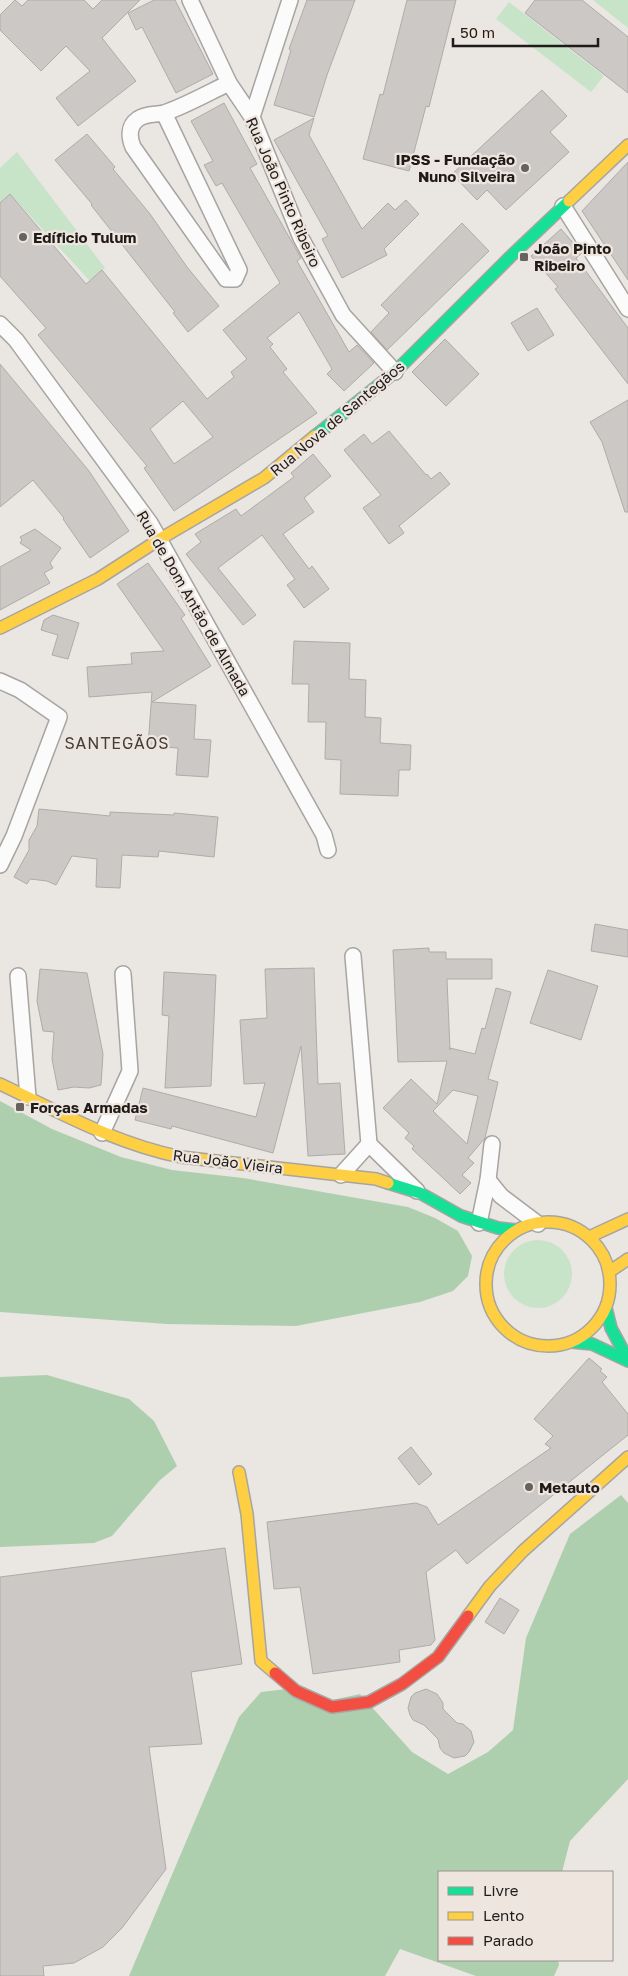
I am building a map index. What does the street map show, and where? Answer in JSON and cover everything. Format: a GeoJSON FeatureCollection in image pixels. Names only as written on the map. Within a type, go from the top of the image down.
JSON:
{"type":"FeatureCollection","features":[{"type":"Feature","properties":{"kind":"street","name":"Rua João Pinto Ribeiro"},"geometry":{"type":"LineString","coordinates":[[190,0],[228,83],[252,117],[301,238],[343,315],[395,372]]}},
{"type":"Feature","properties":{"kind":"street"},"geometry":{"type":"LineString","coordinates":[[252,117],[290,0]]}},
{"type":"Feature","properties":{"kind":"street"},"geometry":{"type":"LineString","coordinates":[[164,113],[239,270],[235,279],[226,279],[133,147],[129,138],[132,127],[138,118],[149,114],[164,113],[228,83]]}},
{"type":"Feature","properties":{"kind":"street","name":"Rua Nova de Santegãos"},"geometry":{"type":"LineString","coordinates":[[0,628],[98,579],[160,539],[264,478],[395,372],[563,206],[628,145]]}},
{"type":"Feature","properties":{"kind":"street"},"geometry":{"type":"LineString","coordinates":[[563,206],[628,308]]}},
{"type":"Feature","properties":{"kind":"street","name":"Rua de Dom Antão de Almada"},"geometry":{"type":"LineString","coordinates":[[0,324],[22,348],[160,539],[324,835],[328,850]]}},
{"type":"Feature","properties":{"kind":"street"},"geometry":{"type":"LineString","coordinates":[[0,681],[20,690],[59,717],[14,836],[0,865]]}},
{"type":"Feature","properties":{"kind":"street"},"geometry":{"type":"LineString","coordinates":[[352,956],[369,1144],[420,1193]]}},
{"type":"Feature","properties":{"kind":"street"},"geometry":{"type":"LineString","coordinates":[[102,1133],[130,1071],[122,974]]}},
{"type":"Feature","properties":{"kind":"street"},"geometry":{"type":"LineString","coordinates":[[18,976],[28,1096]]}},
{"type":"Feature","properties":{"kind":"street","name":"Rua João Vieira"},"geometry":{"type":"LineString","coordinates":[[0,1084],[102,1133],[152,1151],[181,1157],[376,1179],[420,1193],[461,1216],[477,1228]]}},
{"type":"Feature","properties":{"kind":"street"},"geometry":{"type":"LineString","coordinates":[[341,1175],[369,1144]]}},
{"type":"Feature","properties":{"kind":"street"},"geometry":{"type":"LineString","coordinates":[[492,1144],[488,1180],[477,1228],[516,1230],[552,1222],[572,1227],[589,1237],[602,1253],[609,1272],[610,1292],[606,1308],[592,1328],[572,1342]]}},
{"type":"Feature","properties":{"kind":"street"},"geometry":{"type":"LineString","coordinates":[[488,1180],[501,1196],[538,1224]]}},
{"type":"Feature","properties":{"kind":"street"},"geometry":{"type":"LineString","coordinates":[[589,1237],[628,1219]]}},
{"type":"Feature","properties":{"kind":"street"},"geometry":{"type":"LineString","coordinates":[[488,1266],[498,1247],[516,1230]]}},
{"type":"Feature","properties":{"kind":"street"},"geometry":{"type":"LineString","coordinates":[[483,1245],[486,1251],[488,1266],[486,1286],[490,1306],[500,1324],[516,1338],[535,1345],[556,1346],[572,1342],[592,1344],[628,1360]]}},
{"type":"Feature","properties":{"kind":"street"},"geometry":{"type":"LineString","coordinates":[[609,1272],[628,1259]]}},
{"type":"Feature","properties":{"kind":"street"},"geometry":{"type":"LineString","coordinates":[[606,1308],[611,1328],[628,1360]]}},
{"type":"Feature","properties":{"kind":"street"},"geometry":{"type":"LineString","coordinates":[[239,1472],[247,1514],[261,1661],[296,1691],[332,1707],[369,1702],[402,1684],[438,1657],[490,1586],[522,1551],[628,1457]]}},
{"type":"Feature","properties":{"kind":"green space"},"geometry":{"type":"Polygon","coordinates":[[[593,0],[628,0],[628,28],[593,0]]]}},
{"type":"Feature","properties":{"kind":"green space"},"geometry":{"type":"Polygon","coordinates":[[[509,2],[604,76],[591,92],[496,19],[509,2]]]}},
{"type":"Feature","properties":{"kind":"green space"},"geometry":{"type":"Polygon","coordinates":[[[17,152],[105,268],[89,280],[11,195],[0,203],[0,168],[17,152]]]}},
{"type":"Feature","properties":{"kind":"green space"},"geometry":{"type":"Polygon","coordinates":[[[0,1101],[52,1129],[121,1157],[172,1170],[243,1178],[408,1207],[435,1218],[458,1231],[472,1256],[468,1276],[453,1291],[420,1302],[296,1326],[167,1324],[0,1312],[0,1101]]]}},
{"type":"Feature","properties":{"kind":"green space"},"geometry":{"type":"Polygon","coordinates":[[[531,1240],[545,1240],[557,1245],[567,1255],[572,1267],[572,1281],[567,1293],[557,1303],[545,1308],[531,1308],[519,1303],[509,1293],[504,1281],[504,1267],[509,1255],[519,1245],[531,1240]]]}},
{"type":"Feature","properties":{"kind":"green space"},"geometry":{"type":"Polygon","coordinates":[[[47,1375],[129,1399],[154,1421],[177,1466],[160,1480],[112,1536],[94,1543],[0,1547],[0,1377],[47,1375]]]}},
{"type":"Feature","properties":{"kind":"green space"},"geometry":{"type":"Polygon","coordinates":[[[621,1495],[628,1503],[628,1779],[570,1841],[562,1871],[438,1871],[438,1961],[558,1961],[559,1965],[554,1976],[476,1976],[400,1949],[385,1976],[129,1976],[239,1717],[261,1692],[304,1687],[328,1701],[360,1694],[412,1752],[448,1774],[488,1752],[513,1730],[526,1638],[570,1534],[621,1495]]]}},
{"type":"Feature","properties":{"kind":"building"},"geometry":{"type":"Polygon","coordinates":[[[15,0],[22,6],[28,0],[84,0],[93,9],[102,0],[140,0],[102,38],[136,81],[78,126],[56,98],[90,71],[66,46],[41,71],[0,30],[0,15],[15,0]]]}},
{"type":"Feature","properties":{"kind":"building"},"geometry":{"type":"Polygon","coordinates":[[[154,0],[175,0],[213,74],[176,93],[142,27],[136,30],[128,13],[154,0]]]}},
{"type":"Feature","properties":{"kind":"building"},"geometry":{"type":"Polygon","coordinates":[[[307,0],[355,0],[327,75],[314,117],[274,105],[291,50],[289,49],[307,0]]]}},
{"type":"Feature","properties":{"kind":"building"},"geometry":{"type":"Polygon","coordinates":[[[407,0],[456,0],[429,107],[426,106],[409,171],[363,159],[380,94],[383,95],[407,0]]]}},
{"type":"Feature","properties":{"kind":"building"},"geometry":{"type":"Polygon","coordinates":[[[535,0],[582,0],[628,37],[628,93],[525,13],[535,0]]]}},
{"type":"Feature","properties":{"kind":"building"},"geometry":{"type":"Polygon","coordinates":[[[542,90],[567,116],[550,132],[569,152],[506,210],[487,190],[477,200],[452,174],[542,90]]]}},
{"type":"Feature","properties":{"kind":"building"},"geometry":{"type":"Polygon","coordinates":[[[224,103],[257,164],[250,168],[301,258],[297,261],[349,352],[357,345],[374,363],[344,391],[327,374],[332,369],[299,312],[267,338],[273,344],[270,347],[287,369],[283,372],[317,413],[174,511],[144,468],[147,466],[38,335],[46,328],[0,276],[0,203],[10,194],[86,284],[102,270],[207,399],[234,377],[231,372],[247,359],[223,330],[280,283],[222,183],[216,186],[204,165],[213,161],[191,121],[224,103]],[[183,401],[150,429],[174,464],[213,437],[183,401]]]}},
{"type":"Feature","properties":{"kind":"building"},"geometry":{"type":"Polygon","coordinates":[[[314,118],[309,135],[362,229],[388,203],[395,210],[406,200],[419,214],[384,249],[387,255],[342,278],[322,239],[328,236],[274,140],[314,118]]]}},
{"type":"Feature","properties":{"kind":"building"},"geometry":{"type":"Polygon","coordinates":[[[87,134],[115,167],[113,169],[150,214],[187,267],[219,306],[188,332],[173,313],[175,312],[92,204],[55,160],[87,134]]]}},
{"type":"Feature","properties":{"kind":"building"},"geometry":{"type":"Polygon","coordinates":[[[628,162],[628,280],[582,211],[628,162]]]}},
{"type":"Feature","properties":{"kind":"building"},"geometry":{"type":"Polygon","coordinates":[[[462,223],[489,251],[387,350],[371,332],[389,313],[381,305],[462,223]]]}},
{"type":"Feature","properties":{"kind":"building"},"geometry":{"type":"Polygon","coordinates":[[[561,229],[582,253],[576,258],[628,328],[628,384],[555,289],[558,287],[531,256],[561,229]]]}},
{"type":"Feature","properties":{"kind":"building"},"geometry":{"type":"Polygon","coordinates":[[[537,308],[554,335],[528,351],[511,323],[537,308]]]}},
{"type":"Feature","properties":{"kind":"building"},"geometry":{"type":"Polygon","coordinates":[[[445,339],[479,374],[446,406],[412,372],[445,339]]]}},
{"type":"Feature","properties":{"kind":"building"},"geometry":{"type":"Polygon","coordinates":[[[0,364],[89,471],[129,531],[90,558],[64,518],[33,480],[0,507],[0,364]]]}},
{"type":"Feature","properties":{"kind":"building"},"geometry":{"type":"Polygon","coordinates":[[[628,400],[628,512],[625,512],[602,442],[590,422],[628,400]]]}},
{"type":"Feature","properties":{"kind":"building"},"geometry":{"type":"Polygon","coordinates":[[[389,431],[426,475],[431,479],[440,472],[450,484],[399,526],[404,533],[389,544],[363,508],[381,495],[344,450],[364,434],[372,444],[389,431]]]}},
{"type":"Feature","properties":{"kind":"building"},"geometry":{"type":"Polygon","coordinates":[[[313,454],[331,476],[304,498],[314,512],[283,534],[309,569],[312,566],[329,589],[304,608],[287,585],[295,579],[262,535],[218,568],[256,615],[243,625],[186,554],[201,542],[195,534],[236,509],[241,516],[294,477],[291,473],[313,454]]]}},
{"type":"Feature","properties":{"kind":"building"},"geometry":{"type":"Polygon","coordinates":[[[35,529],[61,548],[50,563],[53,568],[44,573],[50,583],[0,610],[0,567],[31,550],[20,543],[22,540],[20,537],[35,529]]]}},
{"type":"Feature","properties":{"kind":"building"},"geometry":{"type":"Polygon","coordinates":[[[148,563],[185,615],[181,618],[211,666],[152,702],[196,705],[194,739],[211,740],[208,777],[176,775],[178,748],[148,746],[152,692],[89,697],[87,667],[132,664],[131,653],[164,651],[117,584],[148,563]]]}},
{"type":"Feature","properties":{"kind":"building"},"geometry":{"type":"Polygon","coordinates":[[[53,615],[79,623],[68,659],[52,655],[58,635],[41,630],[44,620],[53,615]]]}},
{"type":"Feature","properties":{"kind":"building"},"geometry":{"type":"Polygon","coordinates":[[[294,641],[350,643],[349,679],[366,680],[365,717],[381,718],[380,743],[411,745],[410,770],[399,770],[398,796],[340,794],[341,760],[325,759],[326,722],[308,722],[309,684],[292,684],[294,641]]]}},
{"type":"Feature","properties":{"kind":"building"},"geometry":{"type":"Polygon","coordinates":[[[39,809],[110,816],[110,812],[174,815],[174,813],[218,817],[214,857],[159,851],[158,857],[122,855],[120,888],[96,887],[97,859],[72,856],[56,885],[47,881],[30,879],[27,884],[14,877],[29,850],[29,840],[37,826],[39,809]]]}},
{"type":"Feature","properties":{"kind":"building"},"geometry":{"type":"Polygon","coordinates":[[[595,924],[628,930],[628,957],[591,951],[595,924]]]}},
{"type":"Feature","properties":{"kind":"building"},"geometry":{"type":"Polygon","coordinates":[[[429,948],[429,952],[446,952],[446,959],[492,959],[492,979],[447,979],[450,1050],[450,1048],[475,1054],[482,1028],[485,1029],[496,988],[511,992],[488,1079],[498,1082],[485,1138],[468,1158],[474,1163],[462,1175],[471,1183],[460,1194],[412,1149],[414,1146],[405,1138],[409,1133],[383,1108],[411,1079],[437,1104],[447,1061],[398,1062],[393,950],[429,948]],[[453,1090],[433,1111],[467,1144],[478,1096],[453,1090]]]}},
{"type":"Feature","properties":{"kind":"building"},"geometry":{"type":"Polygon","coordinates":[[[314,968],[318,1084],[340,1083],[345,1154],[308,1156],[301,1046],[273,1153],[172,1126],[171,1129],[135,1120],[143,1088],[256,1117],[265,1083],[244,1084],[240,1020],[267,1018],[265,969],[314,968]]]}},
{"type":"Feature","properties":{"kind":"building"},"geometry":{"type":"Polygon","coordinates":[[[40,969],[87,973],[103,1054],[101,1085],[89,1088],[74,1087],[58,1090],[52,1059],[54,1032],[43,1031],[37,1001],[40,969]]]}},
{"type":"Feature","properties":{"kind":"building"},"geometry":{"type":"Polygon","coordinates":[[[548,970],[598,986],[581,1040],[530,1023],[548,970]]]}},
{"type":"Feature","properties":{"kind":"building"},"geometry":{"type":"Polygon","coordinates":[[[164,972],[216,975],[211,1086],[165,1088],[169,1016],[162,1015],[164,972]]]}},
{"type":"Feature","properties":{"kind":"building"},"geometry":{"type":"Polygon","coordinates":[[[589,1358],[602,1369],[600,1371],[607,1377],[602,1382],[628,1414],[628,1435],[467,1564],[456,1550],[426,1572],[435,1640],[431,1645],[399,1650],[400,1662],[313,1674],[300,1587],[274,1589],[267,1522],[416,1503],[427,1507],[438,1525],[551,1448],[545,1444],[553,1436],[534,1419],[589,1358]]]}},
{"type":"Feature","properties":{"kind":"building"},"geometry":{"type":"Polygon","coordinates":[[[411,1447],[432,1474],[419,1485],[398,1458],[411,1447]]]}},
{"type":"Feature","properties":{"kind":"building"},"geometry":{"type":"Polygon","coordinates":[[[225,1548],[242,1664],[191,1672],[202,1744],[149,1747],[166,1869],[122,1928],[103,1947],[74,1963],[43,1966],[44,1976],[0,1976],[0,1577],[225,1548]]]}},
{"type":"Feature","properties":{"kind":"building"},"geometry":{"type":"Polygon","coordinates":[[[500,1598],[519,1610],[504,1634],[485,1622],[500,1598]]]}},
{"type":"Feature","properties":{"kind":"building"},"geometry":{"type":"Polygon","coordinates":[[[426,1689],[437,1694],[443,1703],[443,1709],[457,1723],[463,1724],[471,1731],[474,1742],[465,1756],[454,1758],[444,1753],[440,1748],[438,1739],[424,1725],[413,1720],[410,1715],[408,1708],[411,1697],[415,1693],[426,1689]]]}},
{"type":"Feature","properties":{"kind":"traffic: fast"},"geometry":{"type":"LineString","coordinates":[[315,436],[395,372],[569,201]]}},
{"type":"Feature","properties":{"kind":"traffic: fast"},"geometry":{"type":"LineString","coordinates":[[388,1183],[420,1193],[461,1216],[498,1228],[516,1230]]}},
{"type":"Feature","properties":{"kind":"traffic: fast"},"geometry":{"type":"LineString","coordinates":[[606,1308],[611,1328],[628,1360]]}},
{"type":"Feature","properties":{"kind":"traffic: fast"},"geometry":{"type":"LineString","coordinates":[[572,1342],[592,1344],[628,1361]]}},
{"type":"Feature","properties":{"kind":"traffic: slow"},"geometry":{"type":"LineString","coordinates":[[569,201],[628,145]]}},
{"type":"Feature","properties":{"kind":"traffic: slow"},"geometry":{"type":"LineString","coordinates":[[0,628],[98,579],[160,539],[264,478],[315,436]]}},
{"type":"Feature","properties":{"kind":"traffic: slow"},"geometry":{"type":"LineString","coordinates":[[0,1084],[111,1136],[157,1151],[181,1157],[376,1179],[388,1183]]}},
{"type":"Feature","properties":{"kind":"traffic: slow"},"geometry":{"type":"LineString","coordinates":[[589,1237],[628,1219]]}},
{"type":"Feature","properties":{"kind":"traffic: slow"},"geometry":{"type":"LineString","coordinates":[[548,1222],[572,1227],[592,1240],[605,1260],[610,1284],[605,1308],[592,1328],[572,1341],[548,1346],[524,1341],[504,1328],[491,1308],[486,1284],[491,1260],[504,1240],[524,1227],[548,1222]]}},
{"type":"Feature","properties":{"kind":"traffic: slow"},"geometry":{"type":"LineString","coordinates":[[609,1272],[628,1259]]}},
{"type":"Feature","properties":{"kind":"traffic: slow"},"geometry":{"type":"LineString","coordinates":[[468,1616],[490,1586],[523,1551],[628,1457]]}},
{"type":"Feature","properties":{"kind":"traffic: slow"},"geometry":{"type":"LineString","coordinates":[[239,1472],[247,1514],[261,1661],[275,1673]]}},
{"type":"Feature","properties":{"kind":"traffic: jam"},"geometry":{"type":"LineString","coordinates":[[275,1673],[296,1691],[332,1707],[369,1702],[402,1684],[438,1657],[468,1616]]}},
{"type":"Feature","properties":{"kind":"place","name":"IPSS - Fundação Nuno Silveira"},"geometry":{"type":"Point","coordinates":[525,168]}},
{"type":"Feature","properties":{"kind":"place","name":"Edíficio Tulum"},"geometry":{"type":"Point","coordinates":[23,237]}},
{"type":"Feature","properties":{"kind":"place","name":"João Pinto Ribeiro"},"geometry":{"type":"Point","coordinates":[524,257]}},
{"type":"Feature","properties":{"kind":"place","name":"Forças Armadas"},"geometry":{"type":"Point","coordinates":[20,1107]}},
{"type":"Feature","properties":{"kind":"place","name":"Metauto"},"geometry":{"type":"Point","coordinates":[529,1487]}},
{"type":"Feature","properties":{"kind":"district","name":"SANTEGÃOS"},"geometry":{"type":"Point","coordinates":[117,743]}}]}
